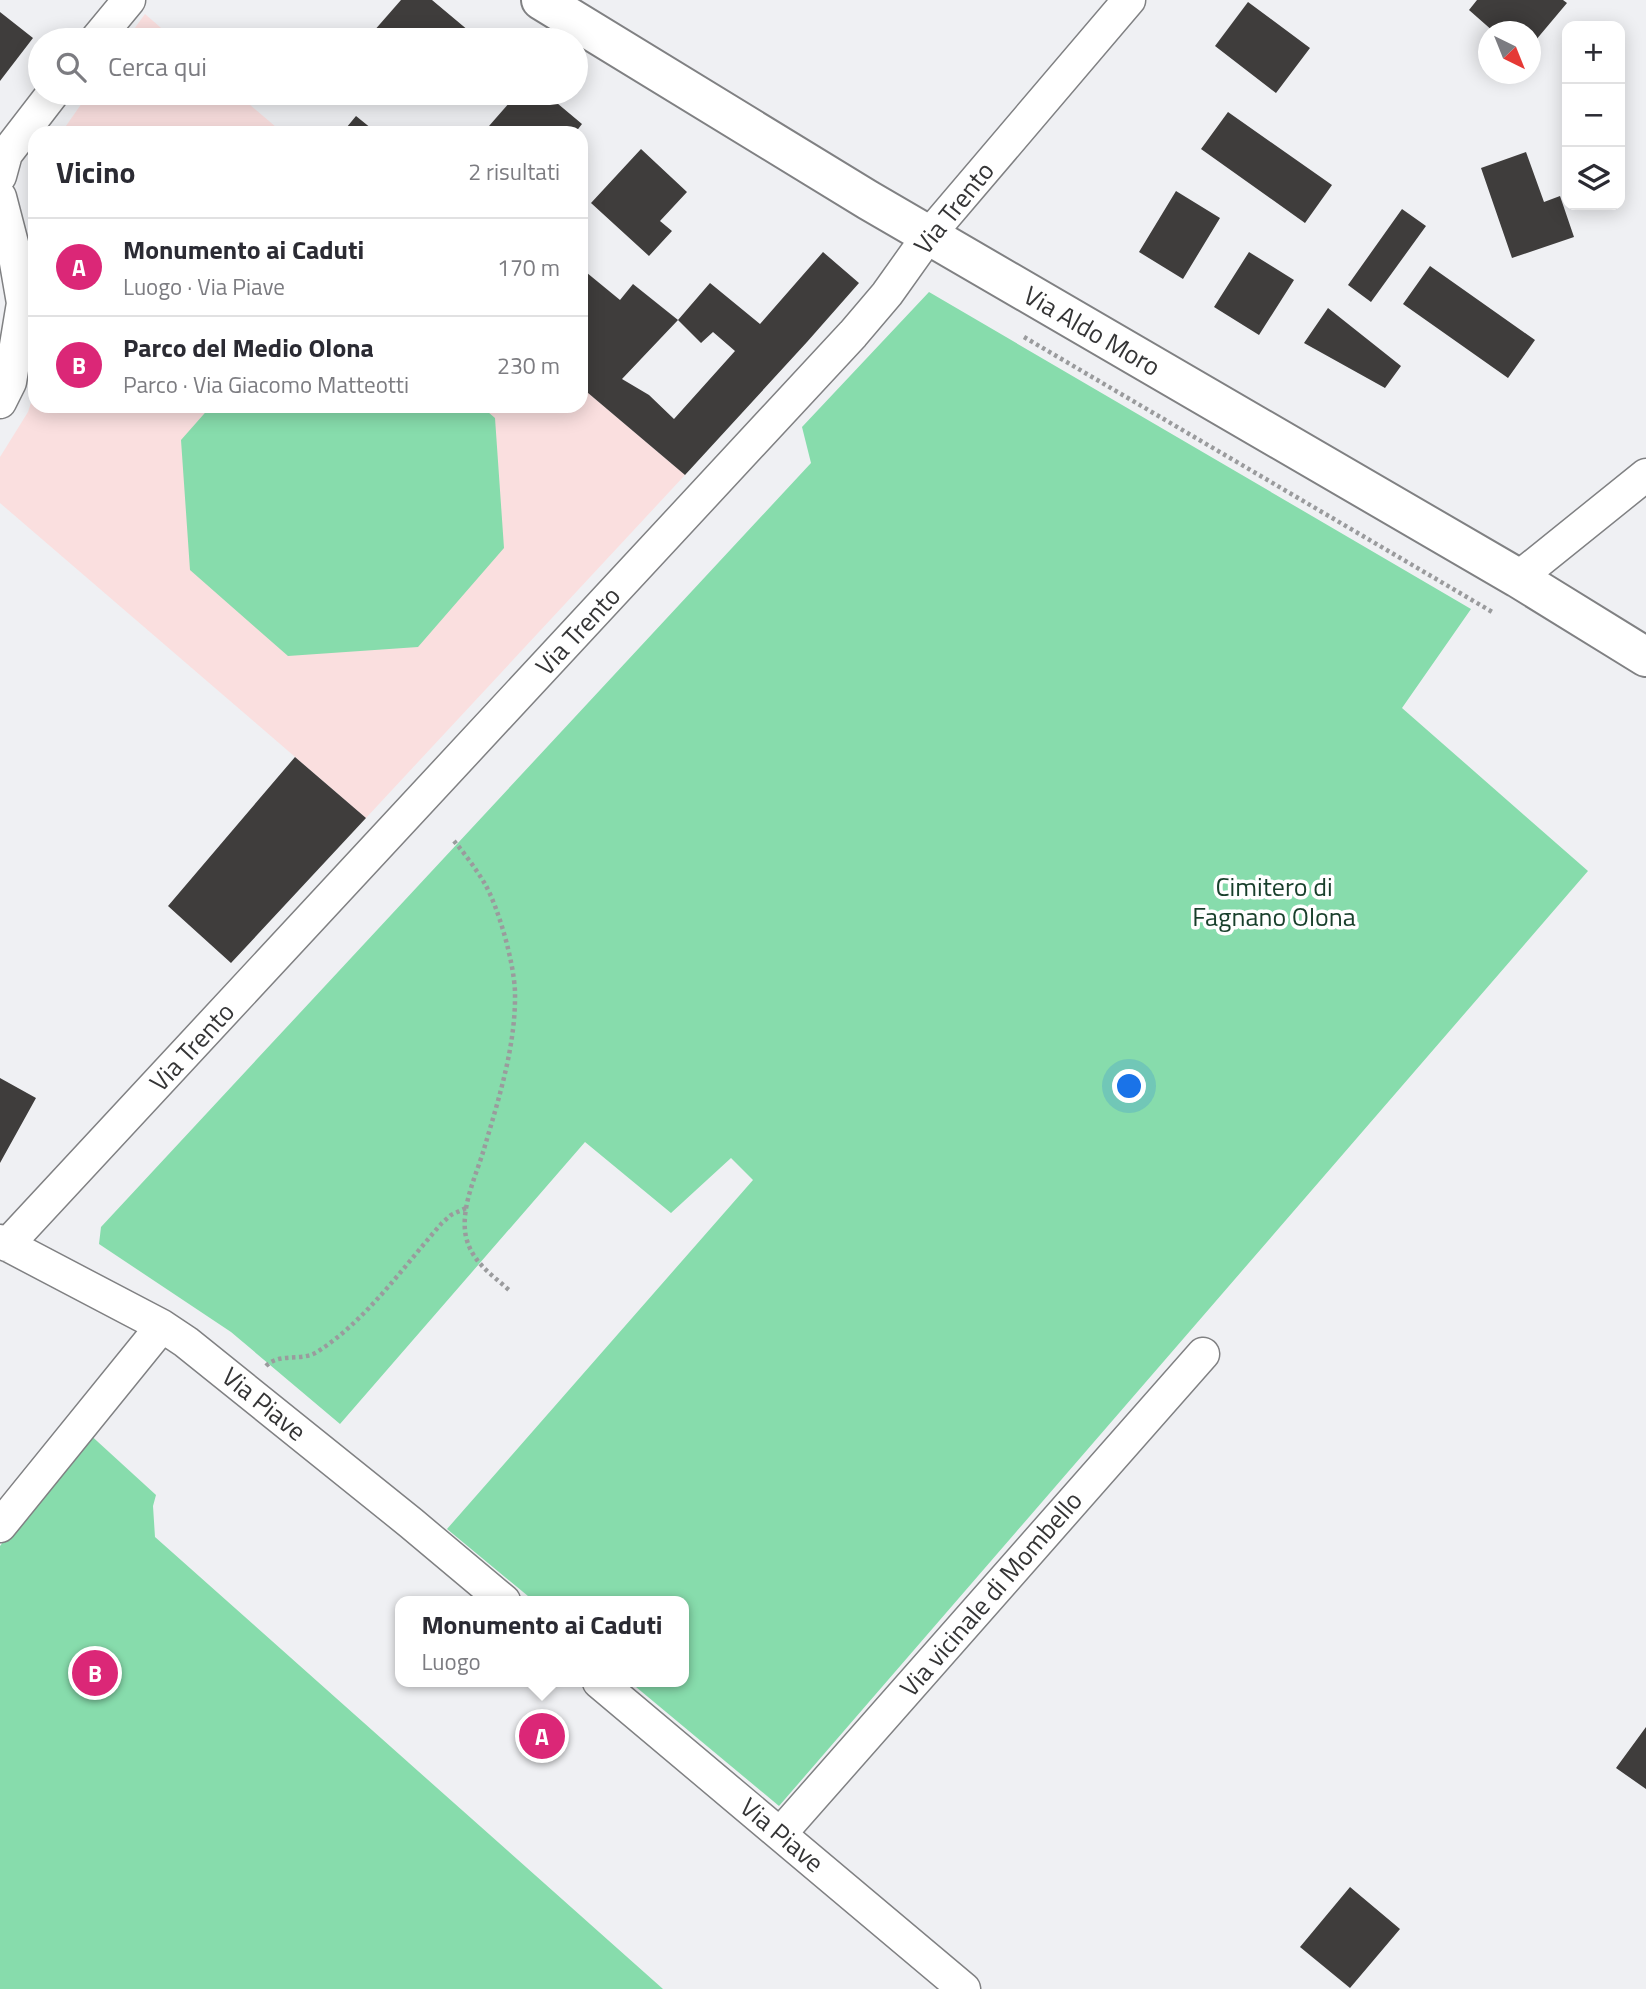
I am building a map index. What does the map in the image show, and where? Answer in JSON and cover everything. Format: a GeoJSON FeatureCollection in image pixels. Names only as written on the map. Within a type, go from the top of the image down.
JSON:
{"type":"FeatureCollection","features":[{"type":"Feature","properties":{"kind":"main road","name":"Via Aldo Moro"},"geometry":{"type":"LineString","coordinates":[[541,0],[587,28]]}},
{"type":"Feature","properties":{"kind":"main road","name":"Via Aldo Moro"},"geometry":{"type":"LineString","coordinates":[[588,28],[929,235],[1517,578],[1646,657]]}},
{"type":"Feature","properties":{"kind":"street"},"geometry":{"type":"LineString","coordinates":[[106,28],[129,0]]}},
{"type":"Feature","properties":{"kind":"street","name":"Via Trento"},"geometry":{"type":"LineString","coordinates":[[4,1243],[844,345],[876,308],[929,235],[1129,0]]}},
{"type":"Feature","properties":{"kind":"street"},"geometry":{"type":"LineString","coordinates":[[0,176],[6,154],[44,105]]}},
{"type":"Feature","properties":{"kind":"street"},"geometry":{"type":"LineString","coordinates":[[0,197],[14,251],[23,303],[10,382],[0,402]]}},
{"type":"Feature","properties":{"kind":"street"},"geometry":{"type":"LineString","coordinates":[[1517,578],[1646,475]]}},
{"type":"Feature","properties":{"kind":"street","name":"Via Piave"},"geometry":{"type":"LineString","coordinates":[[4,1243],[162,1326],[215,1363],[498,1596]]}},
{"type":"Feature","properties":{"kind":"street"},"geometry":{"type":"LineString","coordinates":[[0,1525],[162,1326]]}},
{"type":"Feature","properties":{"kind":"street","name":"Via vicinale di Mombello"},"geometry":{"type":"LineString","coordinates":[[780,1834],[1203,1354]]}},
{"type":"Feature","properties":{"kind":"street","name":"Via Piave"},"geometry":{"type":"LineString","coordinates":[[606,1687],[964,1989]]}},
{"type":"Feature","properties":{"kind":"path"},"geometry":{"type":"LineString","coordinates":[[1013,331],[1494,613]]}},
{"type":"Feature","properties":{"kind":"path"},"geometry":{"type":"LineString","coordinates":[[454,841],[487,886],[506,945],[515,988],[513,1024],[505,1071],[467,1207],[465,1226],[474,1258],[509,1290]]}},
{"type":"Feature","properties":{"kind":"path"},"geometry":{"type":"LineString","coordinates":[[264,1368],[275,1359],[309,1356],[349,1328],[442,1223],[452,1214],[467,1207]]}},
{"type":"Feature","properties":{"kind":"shaded area"},"geometry":{"type":"Polygon","coordinates":[[[145,14],[161,28],[135,28],[145,14]]]}},
{"type":"Feature","properties":{"kind":"shaded area"},"geometry":{"type":"Polygon","coordinates":[[[81,105],[250,105],[275,126],[66,126],[81,105]]]}},
{"type":"Feature","properties":{"kind":"shaded area"},"geometry":{"type":"Polygon","coordinates":[[[588,393],[685,475],[366,818],[0,503],[0,457],[28,412],[588,413],[588,393]]]}},
{"type":"Feature","properties":{"kind":"green space","name":"Cimitero di Fagnano Olona"},"geometry":{"type":"Polygon","coordinates":[[[929,292],[1471,609],[1402,708],[1588,871],[779,1806],[636,1687],[689,1687],[689,1596],[528,1596],[447,1529],[753,1180],[731,1158],[671,1213],[585,1142],[340,1424],[231,1332],[99,1244],[101,1227],[811,463],[802,427],[929,292]]]}},
{"type":"Feature","properties":{"kind":"green space"},"geometry":{"type":"Polygon","coordinates":[[[205,413],[489,413],[495,418],[504,548],[418,647],[288,656],[190,570],[181,440],[205,413]]]}},
{"type":"Feature","properties":{"kind":"green space"},"geometry":{"type":"Polygon","coordinates":[[[86,1431],[156,1495],[153,1506],[155,1537],[663,1989],[0,1989],[0,1546],[86,1431]]]}},
{"type":"Feature","properties":{"kind":"building"},"geometry":{"type":"Polygon","coordinates":[[[401,0],[432,0],[465,28],[376,28],[401,0]]]}},
{"type":"Feature","properties":{"kind":"building"},"geometry":{"type":"Polygon","coordinates":[[[1477,0],[1563,0],[1567,3],[1541,34],[1541,21],[1482,21],[1469,10],[1477,0]]]}},
{"type":"Feature","properties":{"kind":"building"},"geometry":{"type":"Polygon","coordinates":[[[1248,2],[1310,48],[1276,93],[1215,46],[1248,2]]]}},
{"type":"Feature","properties":{"kind":"building"},"geometry":{"type":"Polygon","coordinates":[[[0,12],[28,34],[28,45],[0,81],[0,12]]]}},
{"type":"Feature","properties":{"kind":"building"},"geometry":{"type":"Polygon","coordinates":[[[507,105],[559,105],[582,124],[580,126],[489,126],[507,105]]]}},
{"type":"Feature","properties":{"kind":"building"},"geometry":{"type":"Polygon","coordinates":[[[1228,112],[1332,185],[1305,223],[1201,149],[1228,112]]]}},
{"type":"Feature","properties":{"kind":"building"},"geometry":{"type":"Polygon","coordinates":[[[356,116],[368,126],[348,126],[356,116]]]}},
{"type":"Feature","properties":{"kind":"building"},"geometry":{"type":"Polygon","coordinates":[[[641,149],[687,192],[660,221],[672,231],[649,256],[591,203],[641,149]]]}},
{"type":"Feature","properties":{"kind":"building"},"geometry":{"type":"Polygon","coordinates":[[[1526,152],[1544,202],[1560,196],[1562,210],[1565,210],[1574,237],[1512,258],[1481,168],[1526,152]]]}},
{"type":"Feature","properties":{"kind":"building"},"geometry":{"type":"Polygon","coordinates":[[[1176,191],[1220,218],[1183,279],[1139,252],[1176,191]]]}},
{"type":"Feature","properties":{"kind":"building"},"geometry":{"type":"Polygon","coordinates":[[[1402,209],[1426,226],[1371,302],[1348,285],[1402,209]]]}},
{"type":"Feature","properties":{"kind":"building"},"geometry":{"type":"Polygon","coordinates":[[[823,252],[859,283],[685,475],[588,393],[588,274],[620,300],[633,284],[678,320],[710,283],[760,324],[823,252]],[[678,320],[622,379],[649,395],[674,419],[735,351],[713,332],[701,343],[678,320]]]}},
{"type":"Feature","properties":{"kind":"building"},"geometry":{"type":"Polygon","coordinates":[[[1249,252],[1294,280],[1259,335],[1214,307],[1249,252]]]}},
{"type":"Feature","properties":{"kind":"building"},"geometry":{"type":"Polygon","coordinates":[[[1430,266],[1535,340],[1508,378],[1403,304],[1430,266]]]}},
{"type":"Feature","properties":{"kind":"building"},"geometry":{"type":"Polygon","coordinates":[[[1328,308],[1401,366],[1385,388],[1304,343],[1328,308]]]}},
{"type":"Feature","properties":{"kind":"building"},"geometry":{"type":"Polygon","coordinates":[[[295,757],[366,818],[231,963],[168,906],[295,757]]]}},
{"type":"Feature","properties":{"kind":"building"},"geometry":{"type":"Polygon","coordinates":[[[0,1078],[36,1098],[0,1163],[0,1078]]]}},
{"type":"Feature","properties":{"kind":"building"},"geometry":{"type":"Polygon","coordinates":[[[1646,1727],[1646,1789],[1616,1768],[1646,1727]]]}},
{"type":"Feature","properties":{"kind":"building"},"geometry":{"type":"Polygon","coordinates":[[[1350,1887],[1400,1929],[1350,1988],[1300,1947],[1350,1887]]]}},
{"type":"Feature","properties":{"kind":"place","name":"Parco del Medio Olona"},"geometry":{"type":"Point","coordinates":[95,1673]}},
{"type":"Feature","properties":{"kind":"place","name":"Monumento ai Caduti"},"geometry":{"type":"Point","coordinates":[542,1736]}}]}
